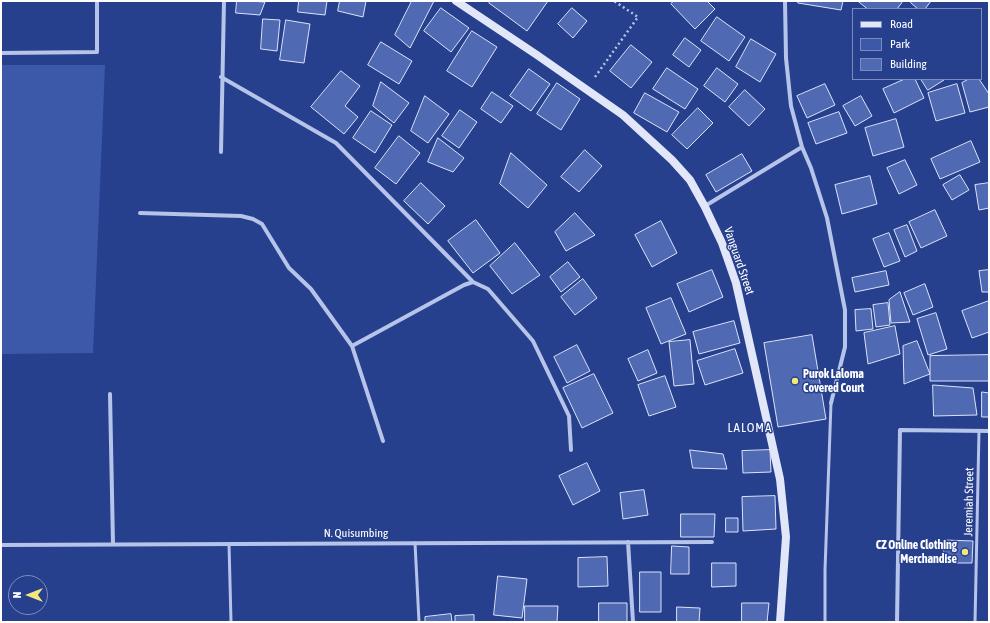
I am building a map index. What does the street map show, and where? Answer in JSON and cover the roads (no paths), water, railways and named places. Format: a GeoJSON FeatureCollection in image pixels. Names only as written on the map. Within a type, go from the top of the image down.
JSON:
{"type":"FeatureCollection","features":[{"type":"Feature","properties":{"kind":"street"},"geometry":{"type":"LineString","coordinates":[[1,53],[97,52],[97,1]]}},
{"type":"Feature","properties":{"kind":"street"},"geometry":{"type":"LineString","coordinates":[[221,152],[221,77],[224,1]]}},
{"type":"Feature","properties":{"kind":"street","name":"Vanguard Street"},"geometry":{"type":"LineString","coordinates":[[456,1],[537,55],[623,116],[650,138],[690,180],[705,207],[722,243],[736,283],[780,479],[786,537],[780,622]]}},
{"type":"Feature","properties":{"kind":"street"},"geometry":{"type":"LineString","coordinates":[[785,1],[786,58],[791,106],[802,147],[811,168],[827,218],[845,310],[845,347],[831,403]]}},
{"type":"Feature","properties":{"kind":"street"},"geometry":{"type":"LineString","coordinates":[[221,77],[336,143],[473,282],[488,289],[533,341],[569,416],[571,450]]}},
{"type":"Feature","properties":{"kind":"street"},"geometry":{"type":"LineString","coordinates":[[705,207],[802,147]]}},
{"type":"Feature","properties":{"kind":"street"},"geometry":{"type":"LineString","coordinates":[[140,213],[241,216],[253,219],[262,224],[289,268],[311,289],[352,346],[383,441]]}},
{"type":"Feature","properties":{"kind":"street"},"geometry":{"type":"LineString","coordinates":[[352,346],[464,285],[473,282]]}},
{"type":"Feature","properties":{"kind":"street"},"geometry":{"type":"LineString","coordinates":[[110,394],[113,544]]}},
{"type":"Feature","properties":{"kind":"street"},"geometry":{"type":"LineString","coordinates":[[897,622],[900,430],[989,431]]}},
{"type":"Feature","properties":{"kind":"street"},"geometry":{"type":"LineString","coordinates":[[628,542],[633,622]]}},
{"type":"Feature","properties":{"kind":"street","name":"N. Quisumbing"},"geometry":{"type":"LineString","coordinates":[[1,545],[712,542]]}},
{"type":"Feature","properties":{"kind":"lane"},"geometry":{"type":"LineString","coordinates":[[825,622],[825,570],[831,403]]}},
{"type":"Feature","properties":{"kind":"lane","name":"Jeremiah Street"},"geometry":{"type":"LineString","coordinates":[[975,622],[979,431]]}},
{"type":"Feature","properties":{"kind":"lane"},"geometry":{"type":"LineString","coordinates":[[415,543],[419,622]]}},
{"type":"Feature","properties":{"kind":"lane"},"geometry":{"type":"LineString","coordinates":[[229,544],[231,622]]}},
{"type":"Feature","properties":{"kind":"place","name":"Purok Laloma Covered Court"},"geometry":{"type":"Point","coordinates":[795,381]}},
{"type":"Feature","properties":{"kind":"place","name":"CZ Online Clothing Merchandise"},"geometry":{"type":"Point","coordinates":[965,552]}},
{"type":"Feature","properties":{"kind":"district","name":"LALOMA"},"geometry":{"type":"Point","coordinates":[750,428]}}]}
